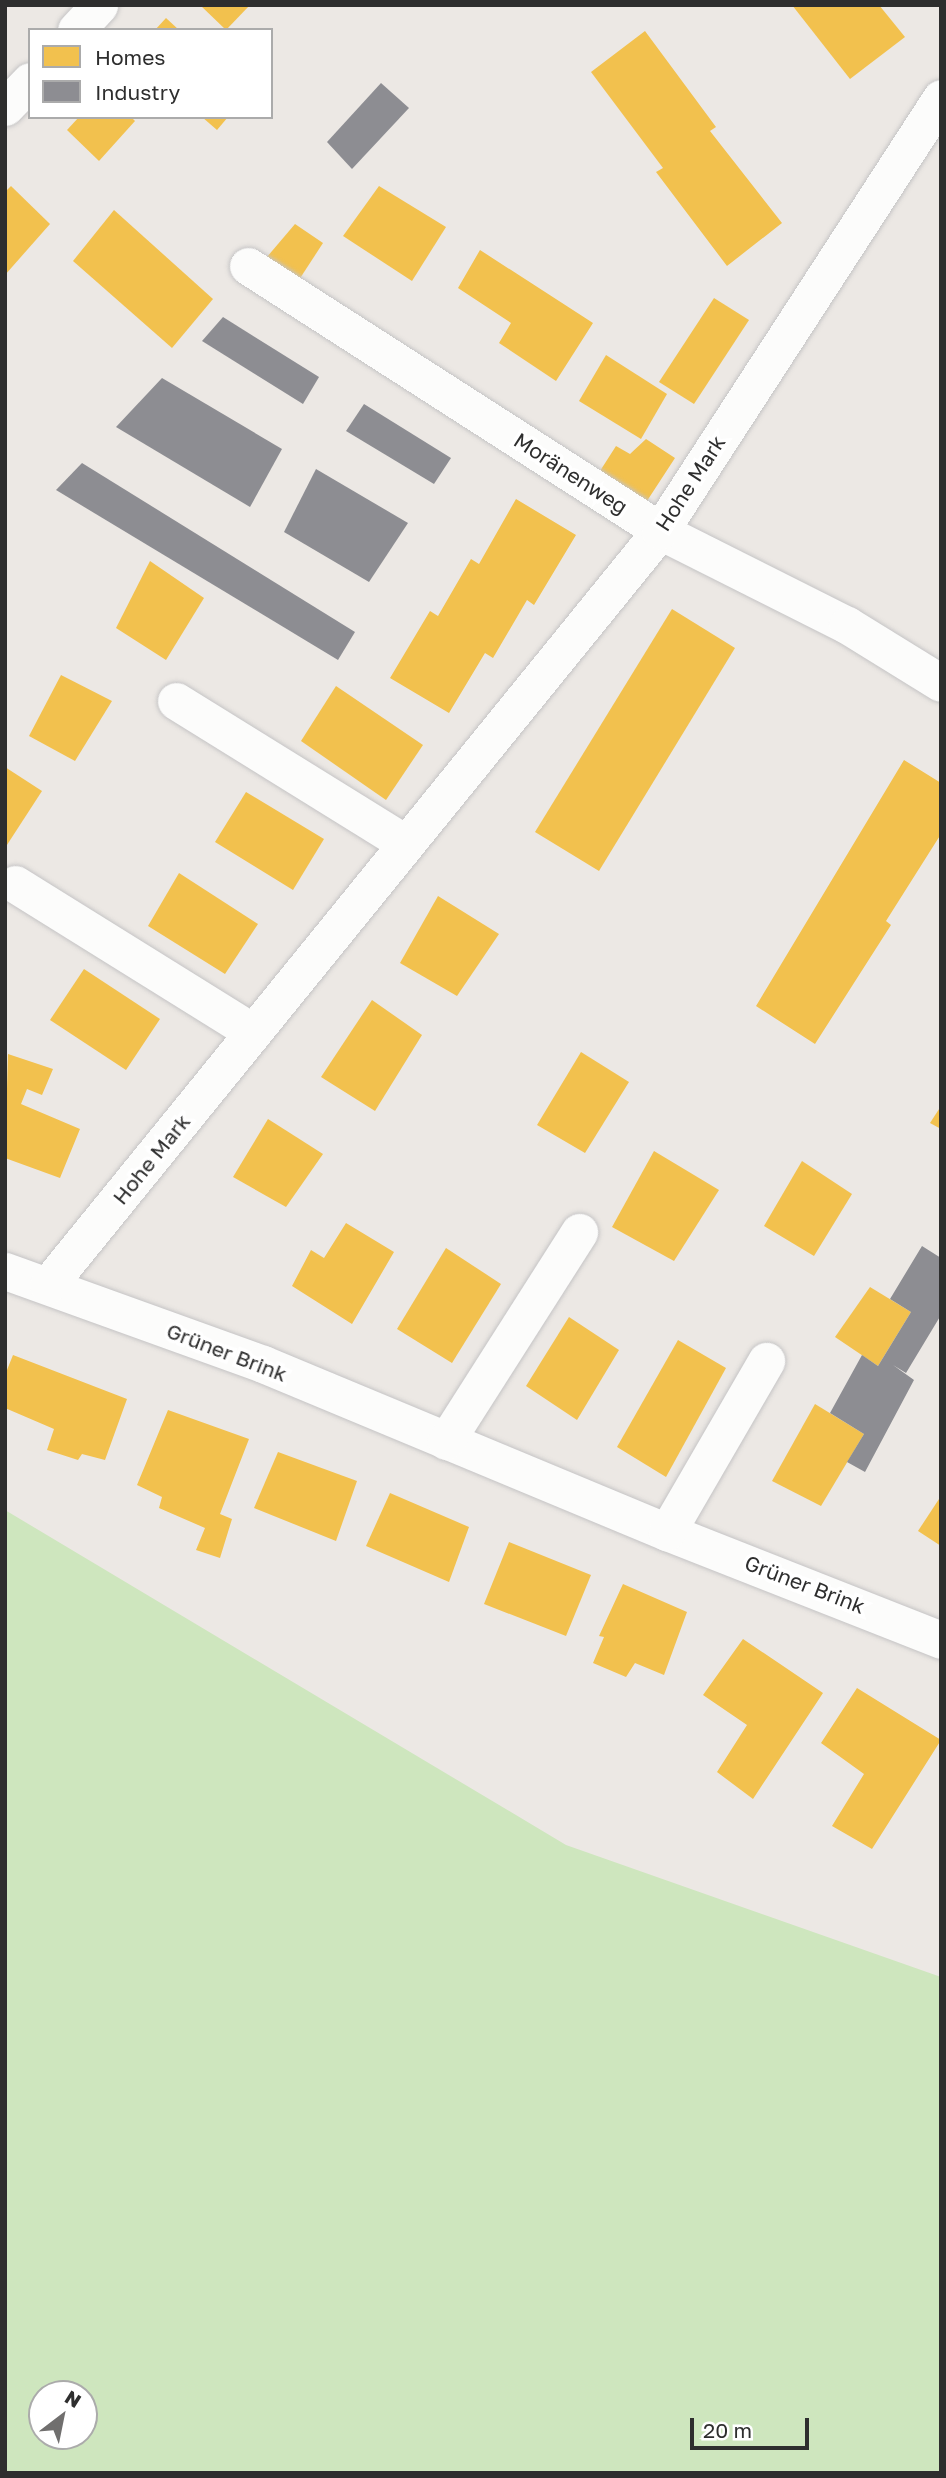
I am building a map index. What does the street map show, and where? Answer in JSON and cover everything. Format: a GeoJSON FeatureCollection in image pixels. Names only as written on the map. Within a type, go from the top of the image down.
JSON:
{"type":"FeatureCollection","features":[{"type":"Feature","properties":{"kind":"street"},"geometry":{"type":"LineString","coordinates":[[78,28],[99,5]]}},
{"type":"Feature","properties":{"kind":"street"},"geometry":{"type":"LineString","coordinates":[[5,107],[28,83]]}},
{"type":"Feature","properties":{"kind":"street","name":"Hohe Mark"},"geometry":{"type":"LineString","coordinates":[[48,1285],[660,531],[941,98]]}},
{"type":"Feature","properties":{"kind":"street","name":"Moränenweg"},"geometry":{"type":"LineString","coordinates":[[248,266],[660,531],[847,625],[941,683]]}},
{"type":"Feature","properties":{"kind":"street"},"geometry":{"type":"LineString","coordinates":[[176,701],[405,843]]}},
{"type":"Feature","properties":{"kind":"street"},"geometry":{"type":"LineString","coordinates":[[15,884],[253,1032]]}},
{"type":"Feature","properties":{"kind":"street"},"geometry":{"type":"LineString","coordinates":[[446,1441],[579,1233]]}},
{"type":"Feature","properties":{"kind":"street","name":"Grüner Brink"},"geometry":{"type":"LineString","coordinates":[[5,1271],[263,1364],[667,1532],[941,1640]]}},
{"type":"Feature","properties":{"kind":"street"},"geometry":{"type":"LineString","coordinates":[[667,1532],[766,1362]]}},
{"type":"Feature","properties":{"kind":"green space"},"geometry":{"type":"Polygon","coordinates":[[[5,1510],[566,1845],[941,1977],[941,2473],[5,2473],[5,1510]]]}},
{"type":"Feature","properties":{"kind":"building: Homes"},"geometry":{"type":"Polygon","coordinates":[[[200,5],[250,5],[228,28],[224,28],[200,5]]]}},
{"type":"Feature","properties":{"kind":"building: Homes"},"geometry":{"type":"Polygon","coordinates":[[[792,5],[879,5],[905,37],[850,79],[792,5]]]}},
{"type":"Feature","properties":{"kind":"building: Homes"},"geometry":{"type":"Polygon","coordinates":[[[166,18],[177,28],[157,28],[166,18]]]}},
{"type":"Feature","properties":{"kind":"building: Homes"},"geometry":{"type":"Polygon","coordinates":[[[645,31],[716,127],[710,131],[782,223],[727,266],[656,172],[663,168],[591,72],[645,31]]]}},
{"type":"Feature","properties":{"kind":"building: Homes"},"geometry":{"type":"Polygon","coordinates":[[[77,119],[135,121],[99,161],[67,130],[77,119]]]}},
{"type":"Feature","properties":{"kind":"building: Homes"},"geometry":{"type":"Polygon","coordinates":[[[204,119],[226,119],[217,130],[204,119]]]}},
{"type":"Feature","properties":{"kind":"building: Homes"},"geometry":{"type":"Polygon","coordinates":[[[11,186],[50,224],[5,275],[5,192],[11,186]]]}},
{"type":"Feature","properties":{"kind":"building: Homes"},"geometry":{"type":"Polygon","coordinates":[[[379,186],[446,227],[412,281],[343,236],[379,186]]]}},
{"type":"Feature","properties":{"kind":"building: Homes"},"geometry":{"type":"Polygon","coordinates":[[[114,210],[213,299],[172,348],[73,261],[114,210]]]}},
{"type":"Feature","properties":{"kind":"building: Homes"},"geometry":{"type":"Polygon","coordinates":[[[295,224],[323,243],[295,286],[261,264],[295,224]]]}},
{"type":"Feature","properties":{"kind":"building: Homes"},"geometry":{"type":"Polygon","coordinates":[[[480,250],[593,323],[556,381],[499,343],[511,323],[458,288],[480,250]]]}},
{"type":"Feature","properties":{"kind":"building: Homes"},"geometry":{"type":"Polygon","coordinates":[[[714,298],[749,320],[694,404],[659,382],[714,298]]]}},
{"type":"Feature","properties":{"kind":"building: Homes"},"geometry":{"type":"Polygon","coordinates":[[[606,355],[667,394],[641,439],[579,401],[606,355]]]}},
{"type":"Feature","properties":{"kind":"building: Homes"},"geometry":{"type":"Polygon","coordinates":[[[646,439],[675,458],[645,504],[600,471],[616,446],[630,454],[646,439]]]}},
{"type":"Feature","properties":{"kind":"building: Homes"},"geometry":{"type":"Polygon","coordinates":[[[516,499],[576,535],[534,605],[527,600],[493,658],[485,653],[449,713],[390,678],[430,611],[438,616],[471,559],[479,564],[516,499]]]}},
{"type":"Feature","properties":{"kind":"building: Homes"},"geometry":{"type":"Polygon","coordinates":[[[150,561],[204,598],[166,660],[116,628],[150,561]]]}},
{"type":"Feature","properties":{"kind":"building: Homes"},"geometry":{"type":"Polygon","coordinates":[[[672,609],[735,648],[599,871],[535,832],[672,609]]]}},
{"type":"Feature","properties":{"kind":"building: Homes"},"geometry":{"type":"Polygon","coordinates":[[[61,675],[112,701],[75,761],[29,736],[61,675]]]}},
{"type":"Feature","properties":{"kind":"building: Homes"},"geometry":{"type":"Polygon","coordinates":[[[336,686],[423,745],[386,800],[301,741],[336,686]]]}},
{"type":"Feature","properties":{"kind":"building: Homes"},"geometry":{"type":"Polygon","coordinates":[[[904,760],[941,783],[941,834],[886,921],[891,925],[815,1044],[756,1006],[904,760]]]}},
{"type":"Feature","properties":{"kind":"building: Homes"},"geometry":{"type":"Polygon","coordinates":[[[5,767],[42,791],[5,848],[5,767]]]}},
{"type":"Feature","properties":{"kind":"building: Homes"},"geometry":{"type":"Polygon","coordinates":[[[246,792],[324,839],[293,890],[215,842],[246,792]]]}},
{"type":"Feature","properties":{"kind":"building: Homes"},"geometry":{"type":"Polygon","coordinates":[[[179,873],[258,924],[225,974],[148,926],[179,873]]]}},
{"type":"Feature","properties":{"kind":"building: Homes"},"geometry":{"type":"Polygon","coordinates":[[[438,896],[499,934],[457,996],[400,963],[438,896]]]}},
{"type":"Feature","properties":{"kind":"building: Homes"},"geometry":{"type":"Polygon","coordinates":[[[84,969],[160,1019],[126,1070],[50,1020],[84,969]]]}},
{"type":"Feature","properties":{"kind":"building: Homes"},"geometry":{"type":"Polygon","coordinates":[[[372,1000],[422,1035],[375,1111],[321,1077],[372,1000]]]}},
{"type":"Feature","properties":{"kind":"building: Homes"},"geometry":{"type":"Polygon","coordinates":[[[581,1052],[629,1082],[585,1153],[537,1125],[581,1052]]]}},
{"type":"Feature","properties":{"kind":"building: Homes"},"geometry":{"type":"Polygon","coordinates":[[[8,1054],[53,1069],[42,1095],[27,1089],[21,1104],[80,1129],[60,1178],[5,1158],[8,1054]]]}},
{"type":"Feature","properties":{"kind":"building: Homes"},"geometry":{"type":"Polygon","coordinates":[[[941,1106],[941,1129],[930,1123],[941,1106]]]}},
{"type":"Feature","properties":{"kind":"building: Homes"},"geometry":{"type":"Polygon","coordinates":[[[268,1119],[323,1154],[286,1207],[233,1177],[268,1119]]]}},
{"type":"Feature","properties":{"kind":"building: Homes"},"geometry":{"type":"Polygon","coordinates":[[[654,1151],[719,1190],[674,1261],[612,1227],[654,1151]]]}},
{"type":"Feature","properties":{"kind":"building: Homes"},"geometry":{"type":"Polygon","coordinates":[[[802,1161],[852,1194],[814,1256],[764,1226],[802,1161]]]}},
{"type":"Feature","properties":{"kind":"building: Homes"},"geometry":{"type":"Polygon","coordinates":[[[346,1223],[394,1252],[352,1324],[292,1286],[311,1250],[324,1258],[346,1223]]]}},
{"type":"Feature","properties":{"kind":"building: Homes"},"geometry":{"type":"Polygon","coordinates":[[[446,1248],[501,1284],[452,1363],[397,1329],[446,1248]]]}},
{"type":"Feature","properties":{"kind":"building: Homes"},"geometry":{"type":"Polygon","coordinates":[[[870,1287],[911,1312],[878,1366],[835,1337],[870,1287]]]}},
{"type":"Feature","properties":{"kind":"building: Homes"},"geometry":{"type":"Polygon","coordinates":[[[569,1317],[619,1350],[577,1420],[526,1386],[569,1317]]]}},
{"type":"Feature","properties":{"kind":"building: Homes"},"geometry":{"type":"Polygon","coordinates":[[[678,1340],[726,1368],[666,1477],[617,1447],[678,1340]]]}},
{"type":"Feature","properties":{"kind":"building: Homes"},"geometry":{"type":"Polygon","coordinates":[[[13,1355],[127,1399],[105,1460],[82,1454],[78,1460],[47,1450],[54,1429],[5,1408],[5,1375],[13,1355]]]}},
{"type":"Feature","properties":{"kind":"building: Homes"},"geometry":{"type":"Polygon","coordinates":[[[815,1404],[864,1434],[821,1506],[772,1481],[815,1404]]]}},
{"type":"Feature","properties":{"kind":"building: Homes"},"geometry":{"type":"Polygon","coordinates":[[[168,1410],[249,1439],[220,1514],[232,1519],[220,1558],[196,1550],[205,1528],[159,1508],[162,1497],[137,1485],[168,1410]]]}},
{"type":"Feature","properties":{"kind":"building: Homes"},"geometry":{"type":"Polygon","coordinates":[[[278,1452],[357,1481],[336,1541],[254,1508],[278,1452]]]}},
{"type":"Feature","properties":{"kind":"building: Homes"},"geometry":{"type":"Polygon","coordinates":[[[390,1493],[469,1527],[449,1582],[366,1546],[390,1493]]]}},
{"type":"Feature","properties":{"kind":"building: Homes"},"geometry":{"type":"Polygon","coordinates":[[[941,1496],[941,1546],[918,1531],[941,1496]]]}},
{"type":"Feature","properties":{"kind":"building: Homes"},"geometry":{"type":"Polygon","coordinates":[[[509,1542],[591,1575],[566,1636],[484,1604],[509,1542]]]}},
{"type":"Feature","properties":{"kind":"building: Homes"},"geometry":{"type":"Polygon","coordinates":[[[623,1584],[687,1612],[664,1675],[635,1663],[626,1677],[593,1663],[604,1637],[599,1636],[623,1584]]]}},
{"type":"Feature","properties":{"kind":"building: Homes"},"geometry":{"type":"Polygon","coordinates":[[[743,1639],[823,1693],[753,1799],[717,1772],[747,1725],[703,1695],[743,1639]]]}},
{"type":"Feature","properties":{"kind":"building: Homes"},"geometry":{"type":"Polygon","coordinates":[[[857,1688],[941,1740],[872,1849],[832,1826],[864,1774],[821,1743],[857,1688]]]}},
{"type":"Feature","properties":{"kind":"building: Industry"},"geometry":{"type":"Polygon","coordinates":[[[381,83],[409,108],[352,169],[327,142],[381,83]]]}},
{"type":"Feature","properties":{"kind":"building: Industry"},"geometry":{"type":"Polygon","coordinates":[[[223,317],[319,377],[303,404],[202,341],[223,317]]]}},
{"type":"Feature","properties":{"kind":"building: Industry"},"geometry":{"type":"Polygon","coordinates":[[[162,378],[282,449],[250,507],[116,427],[162,378]]]}},
{"type":"Feature","properties":{"kind":"building: Industry"},"geometry":{"type":"Polygon","coordinates":[[[364,404],[451,458],[434,484],[346,431],[364,404]]]}},
{"type":"Feature","properties":{"kind":"building: Industry"},"geometry":{"type":"Polygon","coordinates":[[[82,463],[355,632],[338,660],[56,490],[82,463]]]}},
{"type":"Feature","properties":{"kind":"building: Industry"},"geometry":{"type":"Polygon","coordinates":[[[316,469],[408,523],[369,582],[284,532],[316,469]]]}},
{"type":"Feature","properties":{"kind":"building: Industry"},"geometry":{"type":"Polygon","coordinates":[[[922,1246],[941,1258],[941,1315],[906,1373],[893,1365],[914,1380],[865,1472],[847,1462],[864,1434],[830,1413],[862,1355],[878,1366],[911,1312],[890,1299],[922,1246]]]}}]}
